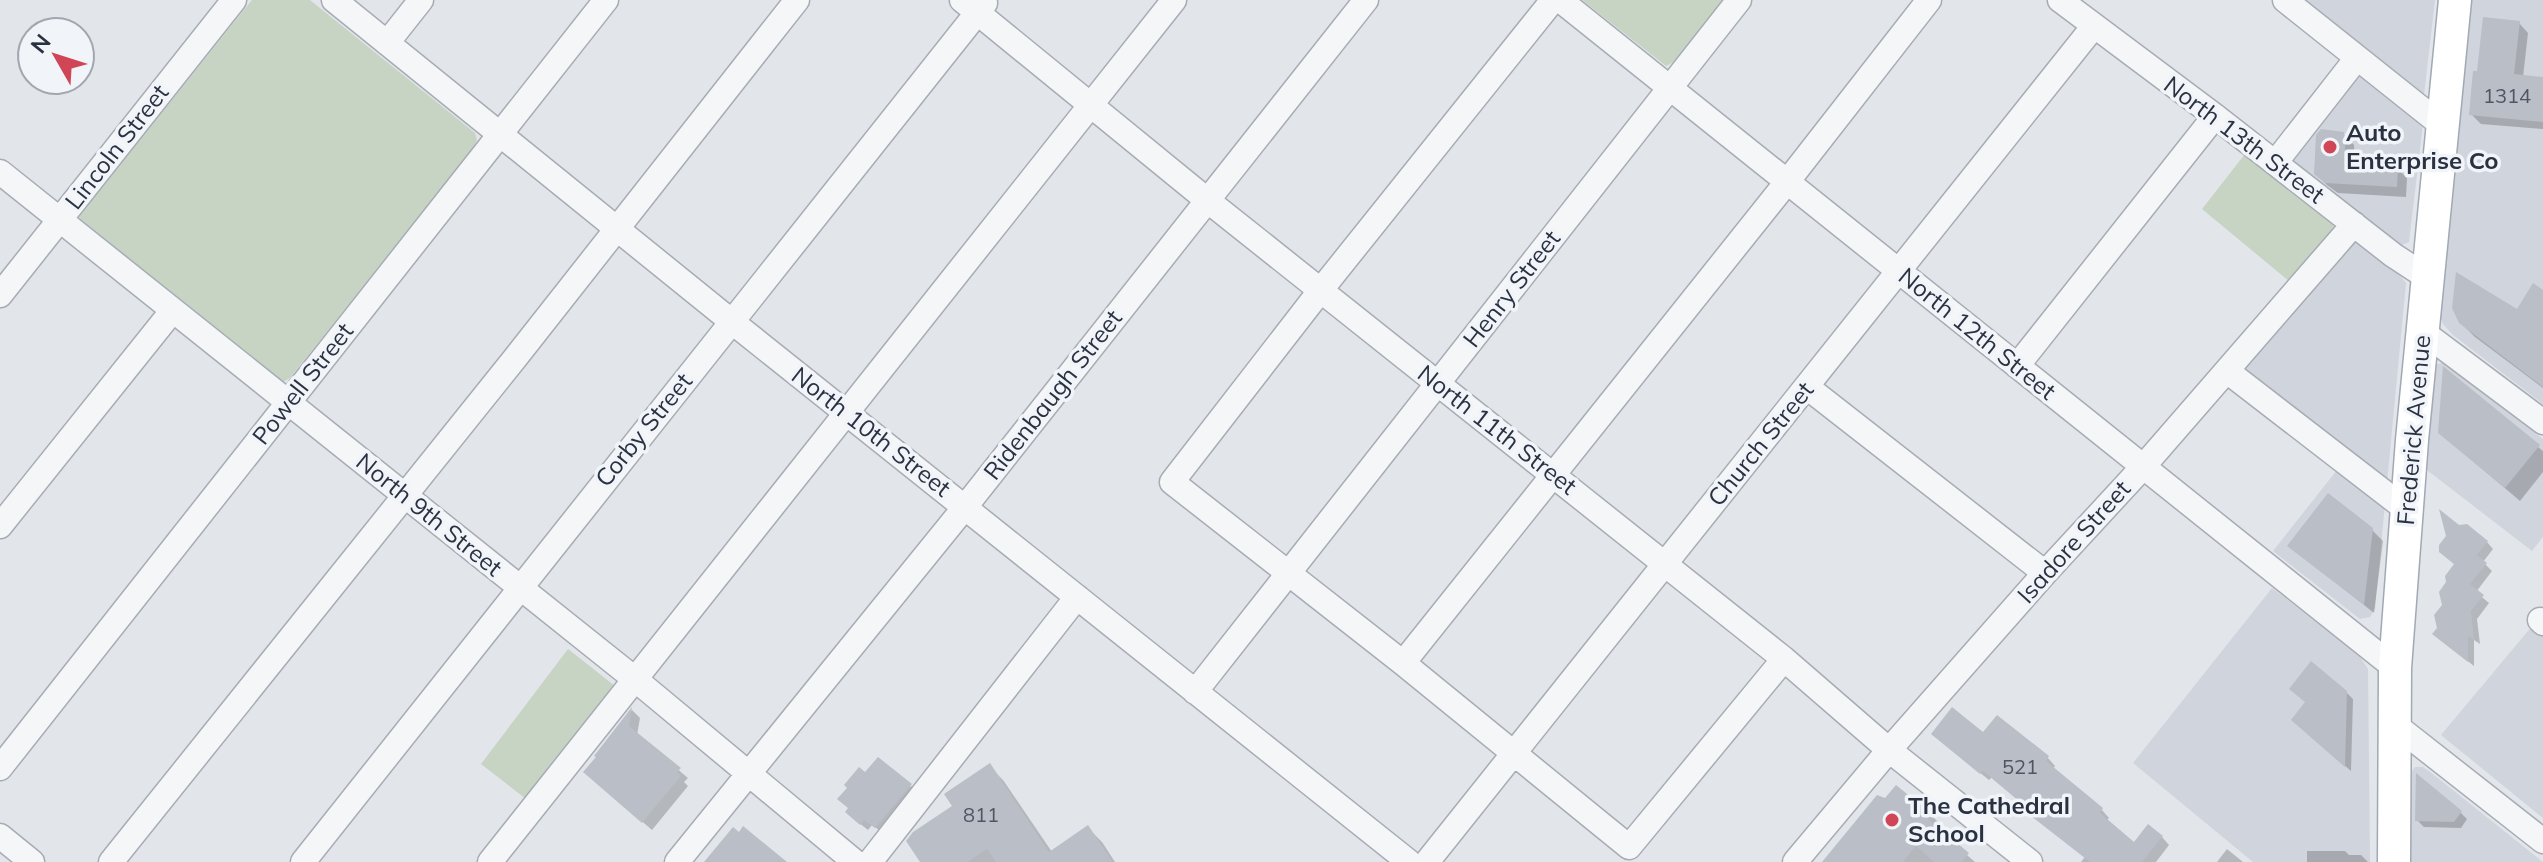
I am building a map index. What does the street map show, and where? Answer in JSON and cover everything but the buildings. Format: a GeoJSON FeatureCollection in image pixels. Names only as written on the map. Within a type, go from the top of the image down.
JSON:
{"type":"FeatureCollection","features":[{"type":"Feature","properties":{"kind":"main road","name":"Frederick Avenue"},"geometry":{"type":"LineString","coordinates":[[2394,862],[2395,668],[2455,0]]}},
{"type":"Feature","properties":{"kind":"street","name":"Lincoln Street"},"geometry":{"type":"LineString","coordinates":[[0,295],[234,0]]}},
{"type":"Feature","properties":{"kind":"street","name":"North 10th Street"},"geometry":{"type":"LineString","coordinates":[[334,0],[1409,862]]}},
{"type":"Feature","properties":{"kind":"street"},"geometry":{"type":"LineString","coordinates":[[387,43],[421,0]]}},
{"type":"Feature","properties":{"kind":"street","name":"Powell Street"},"geometry":{"type":"LineString","coordinates":[[0,768],[606,0]]}},
{"type":"Feature","properties":{"kind":"street"},"geometry":{"type":"LineString","coordinates":[[111,862],[797,0]]}},
{"type":"Feature","properties":{"kind":"street"},"geometry":{"type":"LineString","coordinates":[[490,862],[1174,0]]}},
{"type":"Feature","properties":{"kind":"street","name":"Ridenbaugh Street"},"geometry":{"type":"LineString","coordinates":[[677,862],[965,507],[1366,0]]}},
{"type":"Feature","properties":{"kind":"street"},"geometry":{"type":"LineString","coordinates":[[1553,0],[1172,482],[1403,663],[1629,847],[1784,659]]}},
{"type":"Feature","properties":{"kind":"street","name":"North 12th Street"},"geometry":{"type":"LineString","coordinates":[[1560,0],[2395,668]]}},
{"type":"Feature","properties":{"kind":"street","name":"Henry Street"},"geometry":{"type":"LineString","coordinates":[[1195,692],[1739,0]]}},
{"type":"Feature","properties":{"kind":"street"},"geometry":{"type":"LineString","coordinates":[[1403,663],[1929,0]]}},
{"type":"Feature","properties":{"kind":"street","name":"North 13th Street"},"geometry":{"type":"LineString","coordinates":[[2060,0],[2393,255],[2428,278]]}},
{"type":"Feature","properties":{"kind":"street"},"geometry":{"type":"LineString","coordinates":[[2285,0],[2443,126]]}},
{"type":"Feature","properties":{"kind":"street","name":"North 11th Street"},"geometry":{"type":"LineString","coordinates":[[975,4],[1090,107],[1784,659],[1889,750],[2030,862]]}},
{"type":"Feature","properties":{"kind":"street","name":"Corby Street"},"geometry":{"type":"LineString","coordinates":[[303,862],[731,321],[975,4]]}},
{"type":"Feature","properties":{"kind":"street","name":"Church Street"},"geometry":{"type":"LineString","coordinates":[[1427,862],[2094,26]]}},
{"type":"Feature","properties":{"kind":"street"},"geometry":{"type":"LineString","coordinates":[[2275,163],[2357,58]]}},
{"type":"Feature","properties":{"kind":"street"},"geometry":{"type":"LineString","coordinates":[[2017,366],[2215,116]]}},
{"type":"Feature","properties":{"kind":"street","name":"North 9th Street"},"geometry":{"type":"LineString","coordinates":[[0,172],[636,680],[855,862]]}},
{"type":"Feature","properties":{"kind":"street","name":"Isadore Street"},"geometry":{"type":"LineString","coordinates":[[1795,862],[1889,750],[2142,468],[2354,224]]}},
{"type":"Feature","properties":{"kind":"street"},"geometry":{"type":"LineString","coordinates":[[0,526],[173,310]]}},
{"type":"Feature","properties":{"kind":"street"},"geometry":{"type":"LineString","coordinates":[[2423,332],[2543,422]]}},
{"type":"Feature","properties":{"kind":"street"},"geometry":{"type":"LineString","coordinates":[[2227,371],[2407,510]]}},
{"type":"Feature","properties":{"kind":"street"},"geometry":{"type":"LineString","coordinates":[[1807,387],[2045,573]]}},
{"type":"Feature","properties":{"kind":"street"},"geometry":{"type":"LineString","coordinates":[[870,862],[1077,597]]}},
{"type":"Feature","properties":{"kind":"street"},"geometry":{"type":"LineString","coordinates":[[2394,724],[2543,841]]}},
{"type":"Feature","properties":{"kind":"street"},"geometry":{"type":"LineString","coordinates":[[0,836],[32,862]]}},
{"type":"Feature","properties":{"kind":"shaded area"},"geometry":{"type":"Polygon","coordinates":[[[2306,0],[2435,0],[2424,95],[2306,0]]]}},
{"type":"Feature","properties":{"kind":"shaded area"},"geometry":{"type":"Polygon","coordinates":[[[2466,0],[2543,0],[2543,404],[2453,335],[2443,324],[2437,310],[2466,0]]]}},
{"type":"Feature","properties":{"kind":"shaded area"},"geometry":{"type":"Polygon","coordinates":[[[2359,65],[2424,115],[2409,242],[2400,246],[2285,159],[2359,65]]]}},
{"type":"Feature","properties":{"kind":"shaded area"},"geometry":{"type":"Polygon","coordinates":[[[2353,238],[2398,273],[2406,283],[2375,609],[2370,617],[2360,619],[2273,551],[2337,470],[2226,383],[2353,238]]]}},
{"type":"Feature","properties":{"kind":"shaded area"},"geometry":{"type":"Polygon","coordinates":[[[2444,362],[2543,439],[2543,537],[2532,551],[2423,467],[2431,375],[2436,365],[2444,362]]]}},
{"type":"Feature","properties":{"kind":"shaded area"},"geometry":{"type":"Polygon","coordinates":[[[2272,588],[2350,647],[2368,669],[2370,862],[2253,862],[2133,763],[2272,588]]]}},
{"type":"Feature","properties":{"kind":"shaded area"},"geometry":{"type":"Polygon","coordinates":[[[2543,613],[2543,818],[2441,735],[2543,613]]]}},
{"type":"Feature","properties":{"kind":"shaded area"},"geometry":{"type":"Polygon","coordinates":[[[2415,767],[2423,767],[2434,775],[2543,862],[2408,862],[2408,777],[2415,767]]]}},
{"type":"Feature","properties":{"kind":"green space"},"geometry":{"type":"Polygon","coordinates":[[[252,0],[310,0],[475,133],[477,140],[290,378],[283,382],[81,222],[79,216],[252,0]]]}},
{"type":"Feature","properties":{"kind":"green space"},"geometry":{"type":"Polygon","coordinates":[[[1582,0],[1724,0],[1674,62],[1666,66],[1582,0]]]}},
{"type":"Feature","properties":{"kind":"green space"},"geometry":{"type":"Polygon","coordinates":[[[2245,154],[2333,224],[2334,233],[2290,282],[2202,209],[2245,154]]]}},
{"type":"Feature","properties":{"kind":"green space"},"geometry":{"type":"Polygon","coordinates":[[[568,649],[615,686],[526,799],[481,764],[568,649]]]}},
{"type":"Feature","properties":{"kind":"place","name":"Auto Enterprise Co"},"geometry":{"type":"Point","coordinates":[2330,147]}},
{"type":"Feature","properties":{"kind":"place","name":"The Cathedral School"},"geometry":{"type":"Point","coordinates":[1892,820]}}]}
